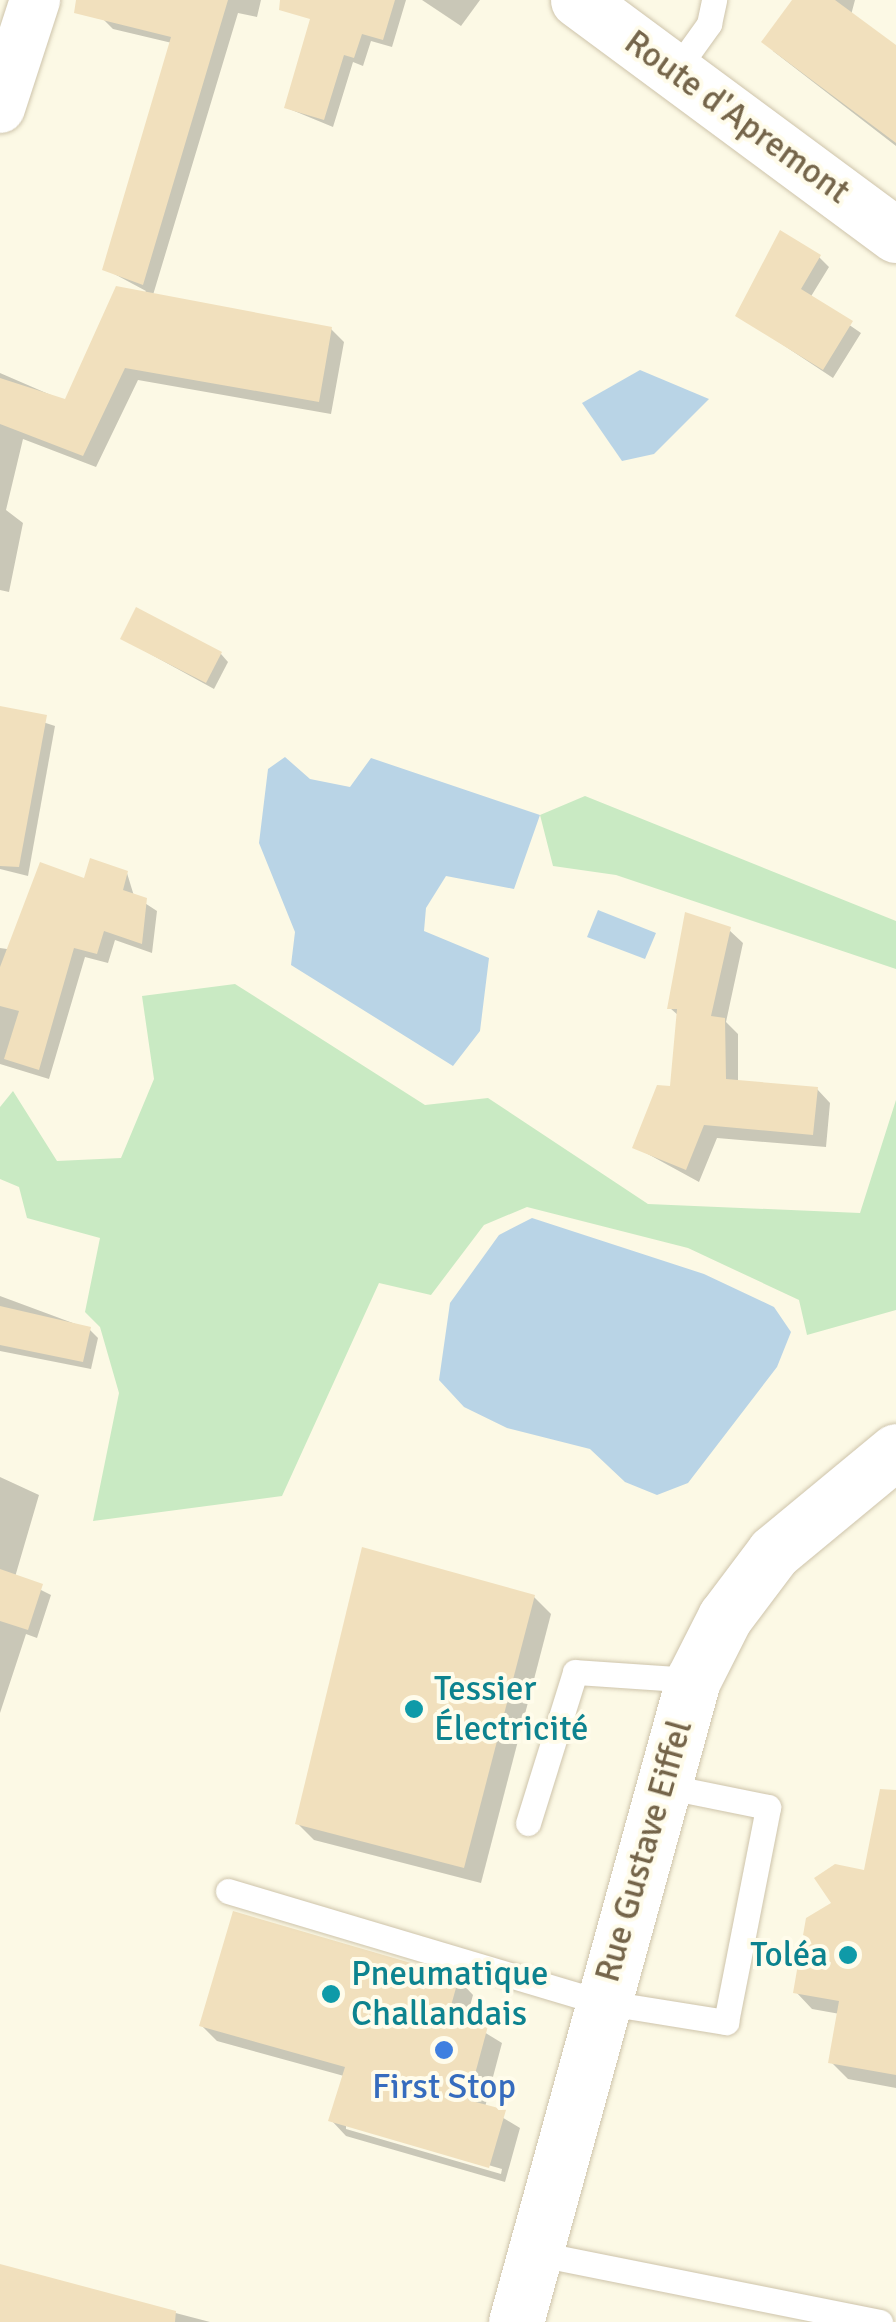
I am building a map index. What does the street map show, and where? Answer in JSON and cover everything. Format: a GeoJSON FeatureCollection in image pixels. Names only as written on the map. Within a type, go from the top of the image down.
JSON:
{"type":"FeatureCollection","features":[{"type":"Feature","properties":{"kind":"street","name":"Route d'Apremont"},"geometry":{"type":"LineString","coordinates":[[578,0],[896,235]]}},
{"type":"Feature","properties":{"kind":"street"},"geometry":{"type":"LineString","coordinates":[[0,108],[20,14]]}},
{"type":"Feature","properties":{"kind":"street","name":"Rue Gustave Eiffel"},"geometry":{"type":"LineString","coordinates":[[516,2322],[659,1784],[694,1680],[724,1617],[774,1552],[896,1451]]}},
{"type":"Feature","properties":{"kind":"lane"},"geometry":{"type":"LineString","coordinates":[[676,70],[709,24],[714,0]]}},
{"type":"Feature","properties":{"kind":"lane"},"geometry":{"type":"LineString","coordinates":[[528,1822],[576,1672],[694,1680]]}},
{"type":"Feature","properties":{"kind":"lane"},"geometry":{"type":"LineString","coordinates":[[228,1891],[601,2002],[726,2022],[768,1807],[659,1784]]}},
{"type":"Feature","properties":{"kind":"lane"},"geometry":{"type":"LineString","coordinates":[[534,2253],[880,2322]]}},
{"type":"Feature","properties":{"kind":"green space"},"geometry":{"type":"Polygon","coordinates":[[[585,796],[896,921],[896,969],[616,875],[553,866],[540,815],[585,796]]]}},
{"type":"Feature","properties":{"kind":"green space"},"geometry":{"type":"Polygon","coordinates":[[[235,984],[425,1105],[488,1098],[648,1204],[860,1213],[896,1100],[896,1310],[807,1335],[799,1300],[688,1248],[527,1207],[484,1225],[431,1295],[379,1283],[282,1496],[93,1521],[119,1393],[100,1327],[85,1312],[100,1238],[27,1218],[19,1187],[0,1179],[0,1107],[13,1091],[57,1161],[121,1158],[154,1079],[142,996],[235,984]]]}},
{"type":"Feature","properties":{"kind":"water"},"geometry":{"type":"Polygon","coordinates":[[[640,370],[709,399],[654,454],[622,461],[582,403],[640,370]]]}},
{"type":"Feature","properties":{"kind":"water"},"geometry":{"type":"Polygon","coordinates":[[[285,757],[310,779],[350,787],[371,758],[540,815],[514,889],[446,876],[426,908],[424,931],[489,958],[480,1031],[453,1066],[291,965],[295,932],[259,843],[268,769],[285,757]]]}},
{"type":"Feature","properties":{"kind":"water"},"geometry":{"type":"Polygon","coordinates":[[[598,910],[656,933],[645,959],[587,937],[598,910]]]}},
{"type":"Feature","properties":{"kind":"water"},"geometry":{"type":"Polygon","coordinates":[[[532,1218],[704,1274],[774,1307],[791,1332],[777,1367],[688,1483],[657,1495],[625,1482],[590,1449],[507,1428],[464,1407],[439,1380],[450,1303],[499,1235],[532,1218]]]}},
{"type":"Feature","properties":{"kind":"building"},"geometry":{"type":"Polygon","coordinates":[[[76,0],[228,0],[143,285],[102,270],[171,37],[74,13],[76,0]]]}},
{"type":"Feature","properties":{"kind":"building"},"geometry":{"type":"Polygon","coordinates":[[[280,0],[395,0],[383,40],[362,34],[354,58],[344,55],[324,120],[284,108],[310,19],[279,10],[280,0]]]}},
{"type":"Feature","properties":{"kind":"building"},"geometry":{"type":"Polygon","coordinates":[[[792,0],[835,0],[896,45],[896,143],[761,42],[792,0]]]}},
{"type":"Feature","properties":{"kind":"building"},"geometry":{"type":"Polygon","coordinates":[[[780,230],[821,255],[801,289],[853,321],[823,370],[735,316],[780,230]]]}},
{"type":"Feature","properties":{"kind":"building"},"geometry":{"type":"Polygon","coordinates":[[[116,286],[332,327],[319,402],[125,368],[83,456],[0,424],[0,378],[65,399],[116,286]]]}},
{"type":"Feature","properties":{"kind":"building"},"geometry":{"type":"Polygon","coordinates":[[[136,607],[222,652],[206,683],[120,639],[136,607]]]}},
{"type":"Feature","properties":{"kind":"building"},"geometry":{"type":"Polygon","coordinates":[[[0,706],[47,715],[19,867],[0,866],[0,706]]]}},
{"type":"Feature","properties":{"kind":"building"},"geometry":{"type":"Polygon","coordinates":[[[90,858],[128,871],[123,890],[147,898],[142,944],[104,931],[97,954],[74,948],[39,1070],[4,1059],[19,1011],[0,1006],[0,967],[40,862],[84,878],[90,858]]]}},
{"type":"Feature","properties":{"kind":"building"},"geometry":{"type":"Polygon","coordinates":[[[685,912],[731,927],[711,1016],[725,1018],[726,1079],[818,1087],[813,1135],[704,1125],[686,1170],[632,1148],[657,1085],[670,1086],[677,1009],[667,1009],[685,912]]]}},
{"type":"Feature","properties":{"kind":"building"},"geometry":{"type":"Polygon","coordinates":[[[0,1306],[91,1327],[83,1362],[0,1345],[0,1306]]]}},
{"type":"Feature","properties":{"kind":"building","name":"Tessier Électricité"},"geometry":{"type":"Polygon","coordinates":[[[362,1547],[535,1595],[464,1868],[295,1824],[362,1547]]]}},
{"type":"Feature","properties":{"kind":"building"},"geometry":{"type":"Polygon","coordinates":[[[0,1569],[43,1584],[28,1630],[0,1621],[0,1569]]]}},
{"type":"Feature","properties":{"kind":"building","name":"Toléa"},"geometry":{"type":"Polygon","coordinates":[[[880,1789],[896,1790],[896,2075],[828,2063],[839,2001],[793,1993],[806,1918],[831,1903],[814,1878],[835,1864],[864,1870],[880,1789]]]}},
{"type":"Feature","properties":{"kind":"building","name":"Pneumatique Challandais"},"geometry":{"type":"Polygon","coordinates":[[[233,1911],[459,1977],[449,2013],[488,2026],[468,2100],[506,2110],[489,2168],[328,2121],[345,2067],[199,2026],[233,1911]]]}},
{"type":"Feature","properties":{"kind":"building"},"geometry":{"type":"Polygon","coordinates":[[[0,2264],[176,2311],[175,2322],[0,2322],[0,2264]]]}},
{"type":"Feature","properties":{"kind":"place","name":"Tessier Électricité"},"geometry":{"type":"Point","coordinates":[414,1709]}},
{"type":"Feature","properties":{"kind":"place","name":"Toléa"},"geometry":{"type":"Point","coordinates":[848,1955]}},
{"type":"Feature","properties":{"kind":"place","name":"Pneumatique Challandais"},"geometry":{"type":"Point","coordinates":[331,1994]}},
{"type":"Feature","properties":{"kind":"place","name":"First Stop"},"geometry":{"type":"Point","coordinates":[444,2050]}}]}
